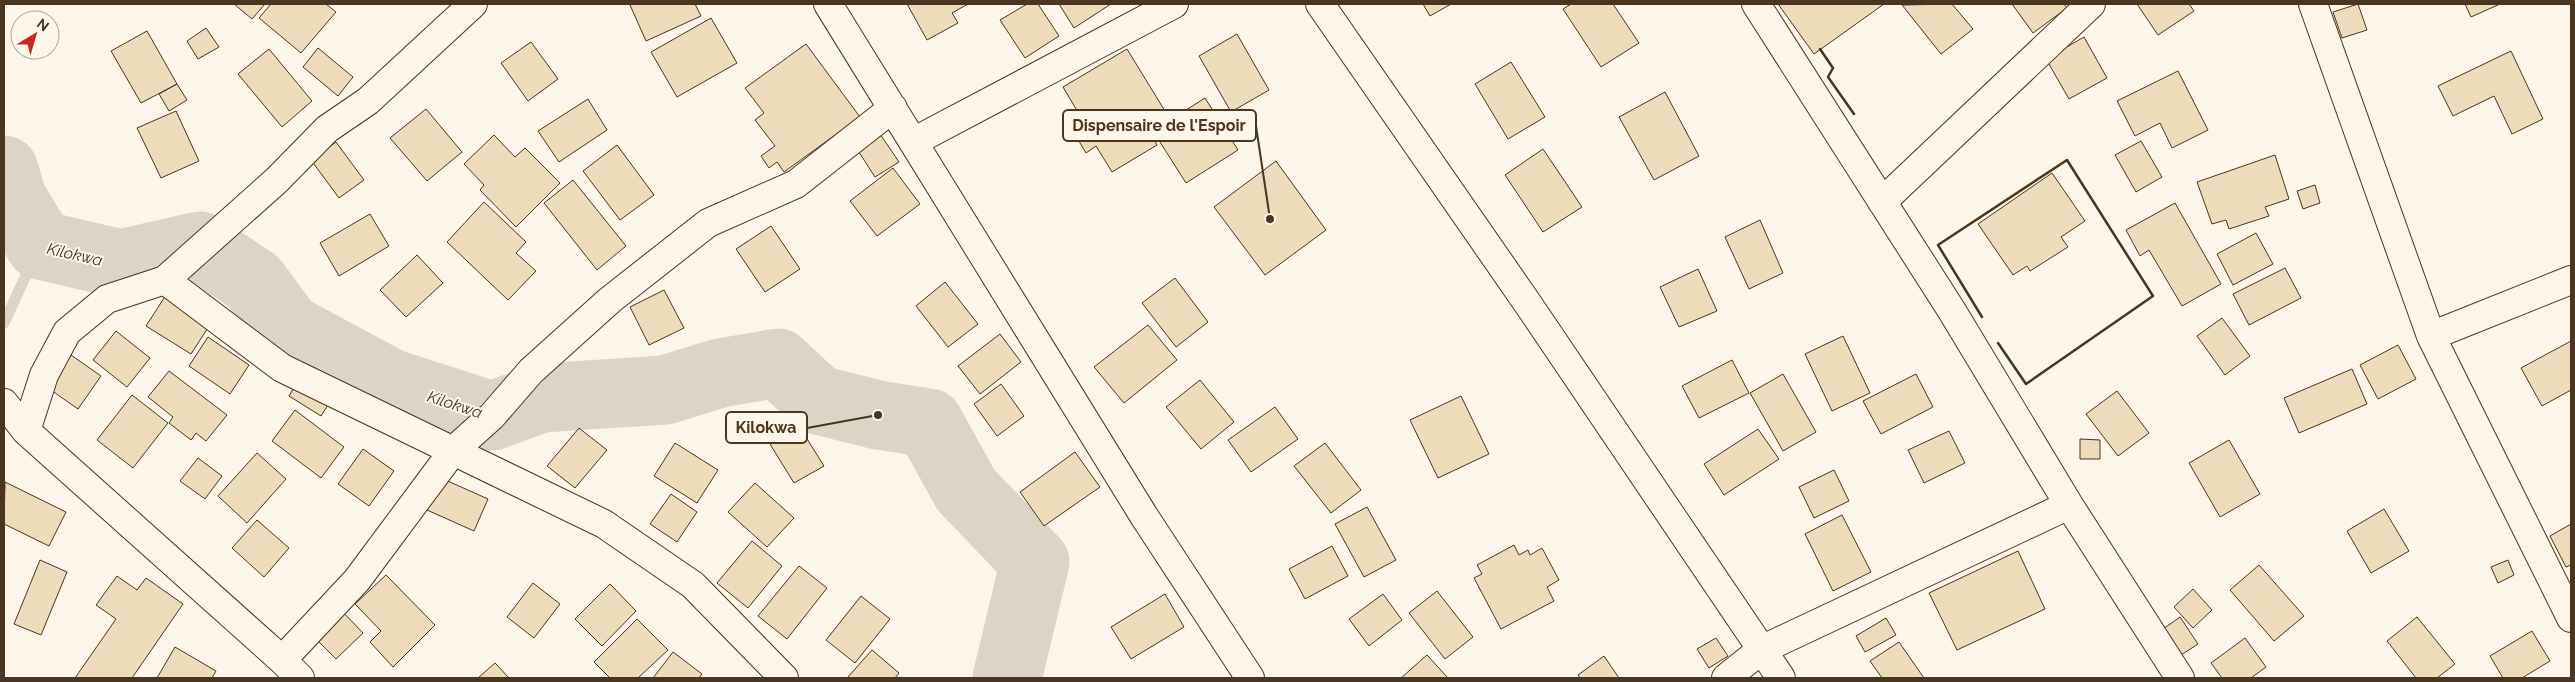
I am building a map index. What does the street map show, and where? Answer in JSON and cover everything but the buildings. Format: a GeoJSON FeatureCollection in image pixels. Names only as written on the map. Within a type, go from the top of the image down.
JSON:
{"type":"FeatureCollection","features":[{"type":"Feature","properties":{"kind":"street"},"geometry":{"type":"LineString","coordinates":[[26,430],[44,375],[67,332],[107,299],[165,280],[277,180],[327,129],[368,101],[473,4]]}},
{"type":"Feature","properties":{"kind":"street"},"geometry":{"type":"LineString","coordinates":[[828,4],[1144,516],[1250,678]]}},
{"type":"Feature","properties":{"kind":"street"},"geometry":{"type":"LineString","coordinates":[[913,142],[1174,4]]}},
{"type":"Feature","properties":{"kind":"street"},"geometry":{"type":"LineString","coordinates":[[1320,4],[1528,304],[1781,678]]}},
{"type":"Feature","properties":{"kind":"street"},"geometry":{"type":"LineString","coordinates":[[1756,4],[1952,311],[2069,504],[2180,678]]}},
{"type":"Feature","properties":{"kind":"street"},"geometry":{"type":"LineString","coordinates":[[1882,202],[2091,4]]}},
{"type":"Feature","properties":{"kind":"street"},"geometry":{"type":"LineString","coordinates":[[2313,4],[2431,336],[2571,618]]}},
{"type":"Feature","properties":{"kind":"street"},"geometry":{"type":"LineString","coordinates":[[4,403],[26,430],[291,669],[453,451],[492,416],[532,371],[596,313],[708,223],[796,184],[892,108]]}},
{"type":"Feature","properties":{"kind":"street"},"geometry":{"type":"LineString","coordinates":[[165,280],[282,368],[604,524],[693,585],[784,678]]}},
{"type":"Feature","properties":{"kind":"street"},"geometry":{"type":"LineString","coordinates":[[2431,336],[2571,280]]}},
{"type":"Feature","properties":{"kind":"street"},"geometry":{"type":"LineString","coordinates":[[1726,678],[1761,650],[2069,504]]}},
{"type":"Feature","properties":{"kind":"waterway","name":"Kilokwa"},"geometry":{"type":"LineString","coordinates":[[4,170],[12,198],[40,245],[121,264],[200,246],[254,282],[288,328],[390,383],[492,416],[541,398],[665,390],[720,373],[778,363],[818,400],[878,415],[929,423],[966,490],[1035,562],[1007,678]]}},
{"type":"Feature","properties":{"kind":"waterway"},"geometry":{"type":"LineString","coordinates":[[4,323],[40,245]]}},
{"type":"Feature","properties":{"kind":"wall"},"geometry":{"type":"LineString","coordinates":[[1820,49],[1833,68],[1828,77],[1854,114]]}},
{"type":"Feature","properties":{"kind":"wall"},"geometry":{"type":"LineString","coordinates":[[1982,317],[1938,245],[2067,160],[2153,296],[2026,384],[1998,343]]}},
{"type":"Feature","properties":{"kind":"place","name":"Dispensaire de l'Espoir"},"geometry":{"type":"Point","coordinates":[1270,219]}},
{"type":"Feature","properties":{"kind":"place","name":"Kilokwa"},"geometry":{"type":"Point","coordinates":[878,415]}}]}
